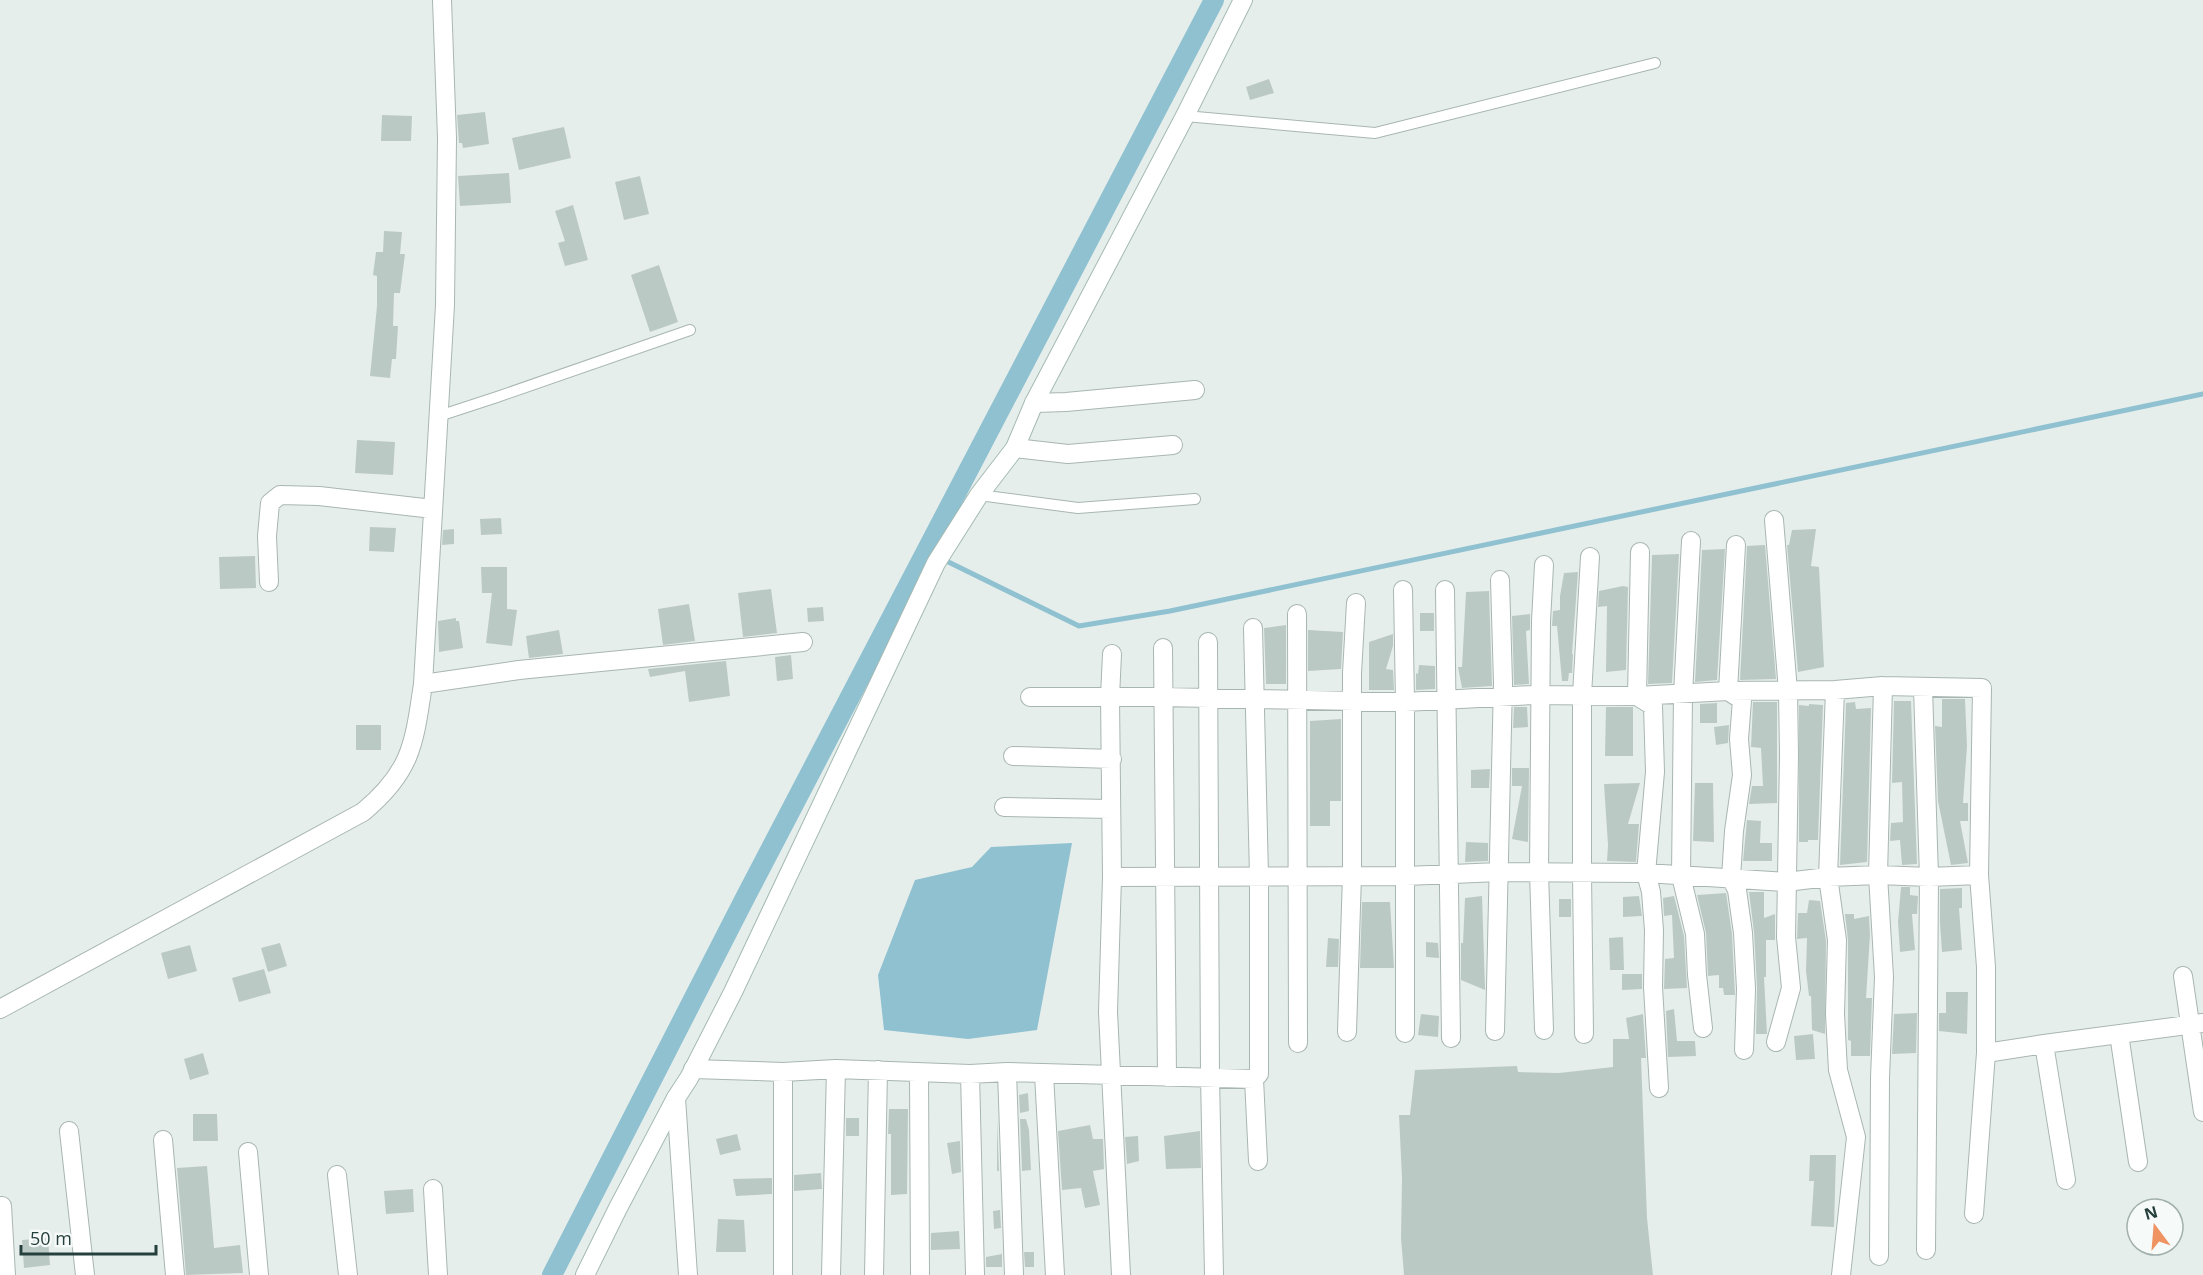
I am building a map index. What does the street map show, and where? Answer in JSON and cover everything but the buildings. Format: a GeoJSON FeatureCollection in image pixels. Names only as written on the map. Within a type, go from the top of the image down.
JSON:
{"type":"FeatureCollection","features":[{"type":"Feature","properties":{"kind":"street"},"geometry":{"type":"LineString","coordinates":[[0,1009],[363,812],[383,795],[395,781],[406,762],[415,739],[423,684],[445,305],[447,138],[442,0]]}},
{"type":"Feature","properties":{"kind":"street"},"geometry":{"type":"LineString","coordinates":[[585,1275],[733,992],[936,563],[979,495],[1015,448],[1034,403],[1185,116],[1243,0]]}},
{"type":"Feature","properties":{"kind":"street"},"geometry":{"type":"LineString","coordinates":[[1034,403],[1195,390]]}},
{"type":"Feature","properties":{"kind":"street"},"geometry":{"type":"LineString","coordinates":[[1015,448],[1068,454],[1173,445]]}},
{"type":"Feature","properties":{"kind":"street"},"geometry":{"type":"LineString","coordinates":[[269,582],[267,536],[270,503],[280,495],[319,496],[433,509]]}},
{"type":"Feature","properties":{"kind":"street"},"geometry":{"type":"LineString","coordinates":[[1774,520],[1788,691],[1790,755],[1786,937],[1791,988],[1776,1042]]}},
{"type":"Feature","properties":{"kind":"street"},"geometry":{"type":"LineString","coordinates":[[1691,541],[1683,694],[1681,876],[1695,934],[1703,1028]]}},
{"type":"Feature","properties":{"kind":"street"},"geometry":{"type":"LineString","coordinates":[[1728,691],[1736,545]]}},
{"type":"Feature","properties":{"kind":"street"},"geometry":{"type":"LineString","coordinates":[[1637,696],[1640,552]]}},
{"type":"Feature","properties":{"kind":"street"},"geometry":{"type":"LineString","coordinates":[[1584,1034],[1582,695],[1590,557]]}},
{"type":"Feature","properties":{"kind":"street"},"geometry":{"type":"LineString","coordinates":[[1544,565],[1541,621],[1539,872],[1544,1030]]}},
{"type":"Feature","properties":{"kind":"street"},"geometry":{"type":"LineString","coordinates":[[1495,1031],[1502,696],[1500,580]]}},
{"type":"Feature","properties":{"kind":"street"},"geometry":{"type":"LineString","coordinates":[[1402,590],[1405,702],[1405,1033]]}},
{"type":"Feature","properties":{"kind":"street"},"geometry":{"type":"LineString","coordinates":[[1445,590],[1451,1038]]}},
{"type":"Feature","properties":{"kind":"street"},"geometry":{"type":"LineString","coordinates":[[1347,1032],[1352,875],[1352,701],[1356,603]]}},
{"type":"Feature","properties":{"kind":"street"},"geometry":{"type":"LineString","coordinates":[[1297,614],[1298,1043]]}},
{"type":"Feature","properties":{"kind":"street"},"geometry":{"type":"LineString","coordinates":[[693,1069],[783,1072],[836,1069],[970,1074],[1007,1072],[1254,1079],[1260,1069],[1259,876],[1253,628]]}},
{"type":"Feature","properties":{"kind":"street"},"geometry":{"type":"LineString","coordinates":[[423,684],[519,670],[803,642]]}},
{"type":"Feature","properties":{"kind":"street"},"geometry":{"type":"LineString","coordinates":[[1208,642],[1210,698],[1208,876],[1214,1275]]}},
{"type":"Feature","properties":{"kind":"street"},"geometry":{"type":"LineString","coordinates":[[1163,648],[1167,877],[1167,1077]]}},
{"type":"Feature","properties":{"kind":"street"},"geometry":{"type":"LineString","coordinates":[[1112,654],[1110,697],[1112,877],[1108,1012],[1121,1275]]}},
{"type":"Feature","properties":{"kind":"street"},"geometry":{"type":"LineString","coordinates":[[1030,697],[1405,702],[1502,696],[1637,696],[1728,691],[1835,690],[1883,686],[1982,688],[1979,874],[1986,967],[1986,1053],[1974,1214]]}},
{"type":"Feature","properties":{"kind":"street"},"geometry":{"type":"LineString","coordinates":[[1879,1256],[1880,1078],[1884,977],[1878,875],[1883,686]]}},
{"type":"Feature","properties":{"kind":"street"},"geometry":{"type":"LineString","coordinates":[[1923,688],[1929,877],[1926,1250]]}},
{"type":"Feature","properties":{"kind":"street"},"geometry":{"type":"LineString","coordinates":[[1835,690],[1828,877],[1837,940],[1835,1014],[1838,1070],[1856,1137],[1841,1275]]}},
{"type":"Feature","properties":{"kind":"street"},"geometry":{"type":"LineString","coordinates":[[1728,691],[1742,700],[1739,739],[1742,775],[1734,831],[1731,878],[1737,890],[1743,933],[1746,989],[1744,1050]]}},
{"type":"Feature","properties":{"kind":"street"},"geometry":{"type":"LineString","coordinates":[[1637,696],[1653,706],[1655,772],[1646,873],[1651,892],[1654,930],[1653,987],[1659,1088]]}},
{"type":"Feature","properties":{"kind":"street"},"geometry":{"type":"LineString","coordinates":[[1013,756],[1112,759]]}},
{"type":"Feature","properties":{"kind":"street"},"geometry":{"type":"LineString","coordinates":[[1004,807],[1111,809]]}},
{"type":"Feature","properties":{"kind":"street"},"geometry":{"type":"LineString","coordinates":[[1112,877],[1406,876],[1539,872],[1646,873],[1786,882],[1828,877],[1878,875],[1929,877],[1979,874]]}},
{"type":"Feature","properties":{"kind":"street"},"geometry":{"type":"LineString","coordinates":[[2183,976],[2196,1023],[2203,1112]]}},
{"type":"Feature","properties":{"kind":"street"},"geometry":{"type":"LineString","coordinates":[[1986,1053],[2196,1023]]}},
{"type":"Feature","properties":{"kind":"street"},"geometry":{"type":"LineString","coordinates":[[2119,1034],[2138,1162]]}},
{"type":"Feature","properties":{"kind":"street"},"geometry":{"type":"LineString","coordinates":[[2044,1044],[2066,1180]]}},
{"type":"Feature","properties":{"kind":"street"},"geometry":{"type":"LineString","coordinates":[[831,1275],[836,1069]]}},
{"type":"Feature","properties":{"kind":"street"},"geometry":{"type":"LineString","coordinates":[[874,1275],[878,1070]]}},
{"type":"Feature","properties":{"kind":"street"},"geometry":{"type":"LineString","coordinates":[[783,1072],[783,1275]]}},
{"type":"Feature","properties":{"kind":"street"},"geometry":{"type":"LineString","coordinates":[[1007,1072],[1014,1275]]}},
{"type":"Feature","properties":{"kind":"street"},"geometry":{"type":"LineString","coordinates":[[919,1073],[920,1275]]}},
{"type":"Feature","properties":{"kind":"street"},"geometry":{"type":"LineString","coordinates":[[970,1074],[975,1275]]}},
{"type":"Feature","properties":{"kind":"street"},"geometry":{"type":"LineString","coordinates":[[1044,1074],[1055,1275]]}},
{"type":"Feature","properties":{"kind":"street"},"geometry":{"type":"LineString","coordinates":[[1254,1079],[1258,1161]]}},
{"type":"Feature","properties":{"kind":"street"},"geometry":{"type":"LineString","coordinates":[[676,1098],[688,1275]]}},
{"type":"Feature","properties":{"kind":"street"},"geometry":{"type":"LineString","coordinates":[[69,1131],[85,1275]]}},
{"type":"Feature","properties":{"kind":"street"},"geometry":{"type":"LineString","coordinates":[[163,1140],[175,1275]]}},
{"type":"Feature","properties":{"kind":"street"},"geometry":{"type":"LineString","coordinates":[[248,1152],[259,1275]]}},
{"type":"Feature","properties":{"kind":"street"},"geometry":{"type":"LineString","coordinates":[[337,1174],[348,1275]]}},
{"type":"Feature","properties":{"kind":"street"},"geometry":{"type":"LineString","coordinates":[[433,1189],[438,1275]]}},
{"type":"Feature","properties":{"kind":"street"},"geometry":{"type":"LineString","coordinates":[[2,1206],[6,1275]]}},
{"type":"Feature","properties":{"kind":"lane"},"geometry":{"type":"LineString","coordinates":[[1185,116],[1375,133],[1654,63]]}},
{"type":"Feature","properties":{"kind":"lane"},"geometry":{"type":"LineString","coordinates":[[439,416],[690,330]]}},
{"type":"Feature","properties":{"kind":"lane"},"geometry":{"type":"LineString","coordinates":[[979,495],[1078,508],[1196,499]]}},
{"type":"Feature","properties":{"kind":"water"},"geometry":{"type":"Polygon","coordinates":[[[1072,843],[1037,1030],[968,1039],[884,1030],[878,975],[915,880],[972,867],[991,847],[1072,843]]]}},
{"type":"Feature","properties":{"kind":"waterway"},"geometry":{"type":"LineString","coordinates":[[552,1275],[746,896],[1214,0]]}},
{"type":"Feature","properties":{"kind":"waterway"},"geometry":{"type":"LineString","coordinates":[[926,551],[1079,626],[1170,611],[2203,394]]}}]}
